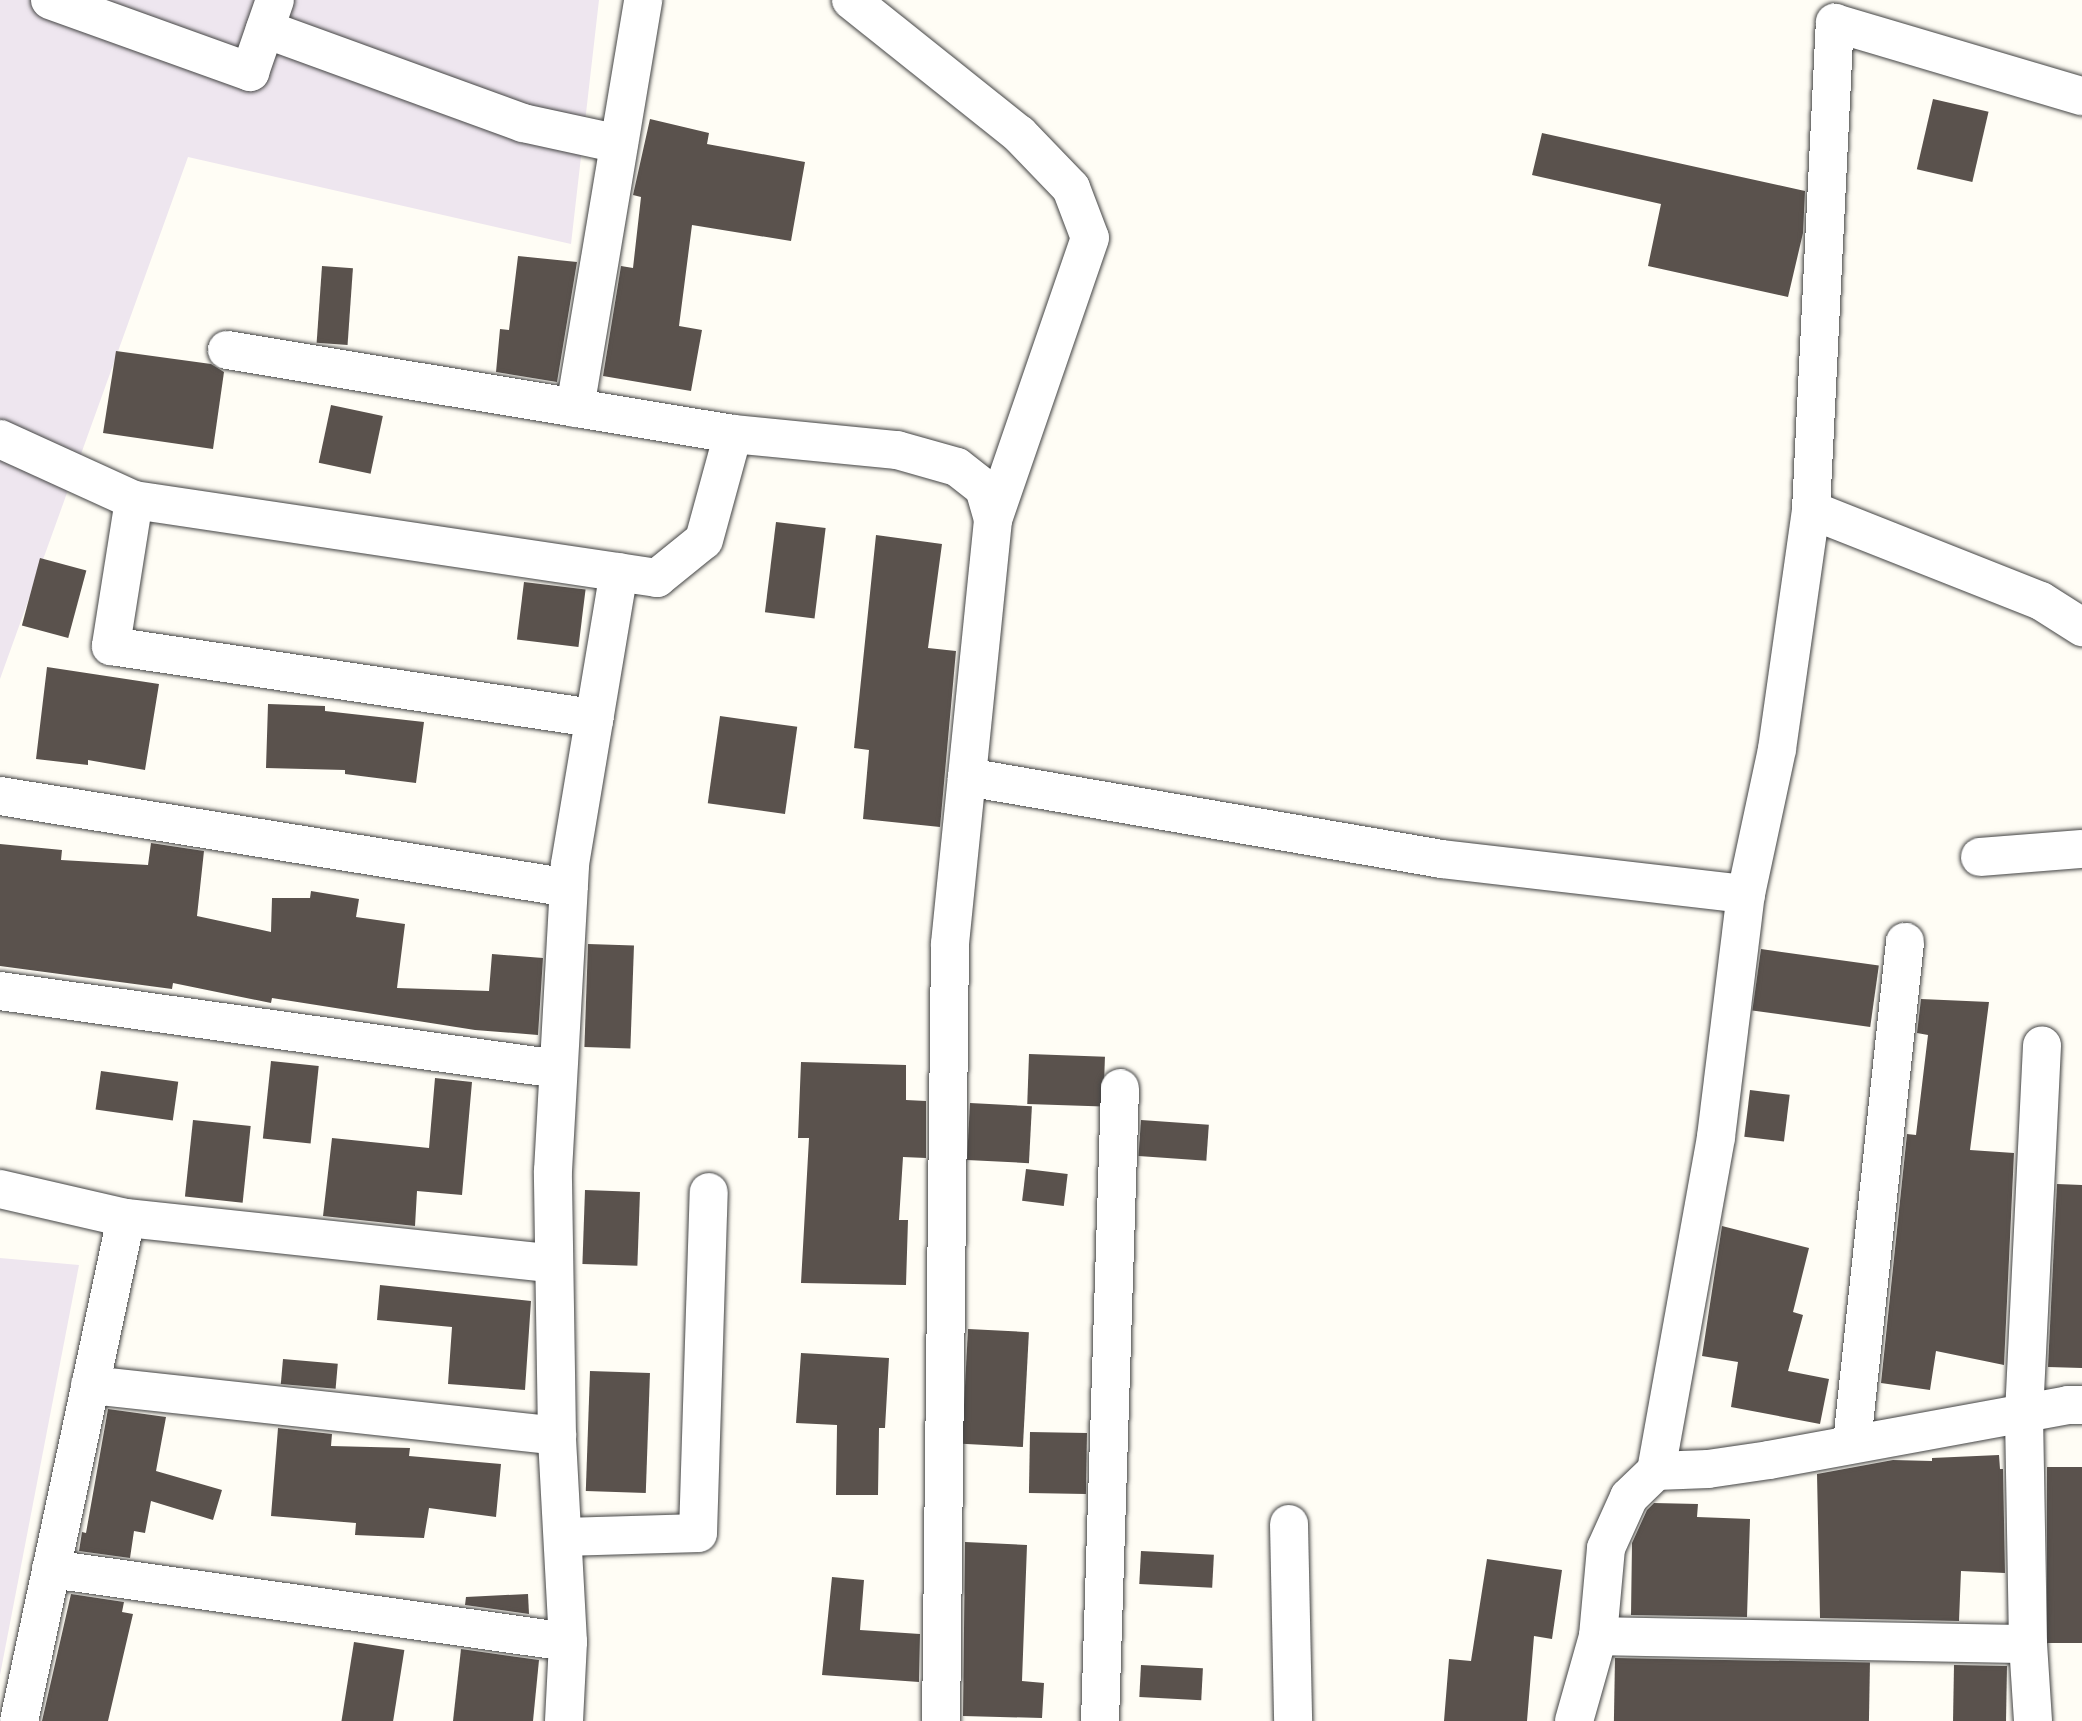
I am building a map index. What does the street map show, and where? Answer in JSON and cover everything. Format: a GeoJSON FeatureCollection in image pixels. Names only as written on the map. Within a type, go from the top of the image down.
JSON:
{"type":"FeatureCollection","features":[{"type":"Feature","properties":{"kind":"street"},"geometry":{"type":"LineString","coordinates":[[50,0],[250,72],[270,14],[523,123],[619,144]]}},
{"type":"Feature","properties":{"kind":"street"},"geometry":{"type":"LineString","coordinates":[[575,408],[643,0]]}},
{"type":"Feature","properties":{"kind":"street"},"geometry":{"type":"LineString","coordinates":[[851,0],[1019,134],[1071,188],[1090,238],[993,520],[950,944],[941,1721]]}},
{"type":"Feature","properties":{"kind":"street"},"geometry":{"type":"LineString","coordinates":[[1574,1721],[1598,1636],[1606,1548],[1629,1497],[1656,1471],[1716,1137],[1746,894],[1777,749],[1811,510],[1835,12],[2082,96]]}},
{"type":"Feature","properties":{"kind":"street"},"geometry":{"type":"LineString","coordinates":[[227,350],[733,434],[897,450],[957,467],[984,488],[993,520]]}},
{"type":"Feature","properties":{"kind":"street"},"geometry":{"type":"LineString","coordinates":[[0,439],[134,500],[657,578],[704,540],[733,434]]}},
{"type":"Feature","properties":{"kind":"street"},"geometry":{"type":"LineString","coordinates":[[134,500],[111,646],[595,718]]}},
{"type":"Feature","properties":{"kind":"street"},"geometry":{"type":"LineString","coordinates":[[1811,510],[2041,601],[2082,627]]}},
{"type":"Feature","properties":{"kind":"street"},"geometry":{"type":"LineString","coordinates":[[564,1721],[568,1642],[565,1537],[557,1436],[553,1171],[569,888],[619,572]]}},
{"type":"Feature","properties":{"kind":"street"},"geometry":{"type":"LineString","coordinates":[[967,777],[1442,859],[1746,894]]}},
{"type":"Feature","properties":{"kind":"street"},"geometry":{"type":"LineString","coordinates":[[0,796],[569,888]]}},
{"type":"Feature","properties":{"kind":"street"},"geometry":{"type":"LineString","coordinates":[[1980,857],[2082,849]]}},
{"type":"Feature","properties":{"kind":"street"},"geometry":{"type":"LineString","coordinates":[[1852,1443],[1905,942]]}},
{"type":"Feature","properties":{"kind":"street"},"geometry":{"type":"LineString","coordinates":[[0,991],[558,1069]]}},
{"type":"Feature","properties":{"kind":"street"},"geometry":{"type":"LineString","coordinates":[[2033,1721],[2028,1644],[2024,1414],[2042,1045]]}},
{"type":"Feature","properties":{"kind":"street"},"geometry":{"type":"LineString","coordinates":[[1100,1721],[1120,1088]]}},
{"type":"Feature","properties":{"kind":"street"},"geometry":{"type":"LineString","coordinates":[[0,1189],[126,1218],[554,1264]]}},
{"type":"Feature","properties":{"kind":"street"},"geometry":{"type":"LineString","coordinates":[[565,1537],[698,1533],[709,1192]]}},
{"type":"Feature","properties":{"kind":"street"},"geometry":{"type":"LineString","coordinates":[[19,1721],[126,1218]]}},
{"type":"Feature","properties":{"kind":"street"},"geometry":{"type":"LineString","coordinates":[[90,1385],[557,1436]]}},
{"type":"Feature","properties":{"kind":"street"},"geometry":{"type":"LineString","coordinates":[[1656,1471],[1708,1469],[2082,1405]]}},
{"type":"Feature","properties":{"kind":"street"},"geometry":{"type":"LineString","coordinates":[[1289,1524],[1293,1721]]}},
{"type":"Feature","properties":{"kind":"street"},"geometry":{"type":"LineString","coordinates":[[51,1569],[568,1642]]}},
{"type":"Feature","properties":{"kind":"street"},"geometry":{"type":"LineString","coordinates":[[1598,1636],[2028,1644]]}},
{"type":"Feature","properties":{"kind":"shaded area"},"geometry":{"type":"Polygon","coordinates":[[[0,0],[599,0],[571,244],[188,157],[0,679],[0,0]]]}},
{"type":"Feature","properties":{"kind":"shaded area"},"geometry":{"type":"Polygon","coordinates":[[[0,1258],[79,1265],[0,1675],[0,1258]]]}},
{"type":"Feature","properties":{"kind":"building"},"geometry":{"type":"Polygon","coordinates":[[[1933,99],[1989,112],[1972,182],[1917,169],[1933,99]]]}},
{"type":"Feature","properties":{"kind":"building"},"geometry":{"type":"Polygon","coordinates":[[[650,119],[709,133],[707,144],[805,162],[791,241],[692,225],[679,326],[702,330],[691,391],[603,376],[621,266],[633,268],[641,197],[633,195],[650,119]]]}},
{"type":"Feature","properties":{"kind":"building"},"geometry":{"type":"Polygon","coordinates":[[[1542,133],[1805,191],[1803,233],[1788,297],[1648,266],[1661,204],[1532,175],[1542,133]]]}},
{"type":"Feature","properties":{"kind":"building"},"geometry":{"type":"Polygon","coordinates":[[[518,256],[577,262],[557,382],[496,372],[500,329],[509,330],[518,256]]]}},
{"type":"Feature","properties":{"kind":"building"},"geometry":{"type":"Polygon","coordinates":[[[322,266],[353,268],[348,345],[317,343],[322,266]]]}},
{"type":"Feature","properties":{"kind":"building"},"geometry":{"type":"Polygon","coordinates":[[[116,351],[211,364],[224,372],[213,449],[103,433],[116,351]]]}},
{"type":"Feature","properties":{"kind":"building"},"geometry":{"type":"Polygon","coordinates":[[[331,405],[383,416],[371,474],[319,463],[331,405]]]}},
{"type":"Feature","properties":{"kind":"building"},"geometry":{"type":"Polygon","coordinates":[[[776,522],[826,528],[815,618],[765,612],[776,522]]]}},
{"type":"Feature","properties":{"kind":"building"},"geometry":{"type":"Polygon","coordinates":[[[876,535],[942,544],[928,648],[956,651],[940,827],[863,819],[869,750],[854,748],[876,535]]]}},
{"type":"Feature","properties":{"kind":"building"},"geometry":{"type":"Polygon","coordinates":[[[40,558],[86,570],[68,638],[22,626],[40,558]]]}},
{"type":"Feature","properties":{"kind":"building"},"geometry":{"type":"Polygon","coordinates":[[[524,582],[586,590],[578,647],[517,640],[524,582]]]}},
{"type":"Feature","properties":{"kind":"building"},"geometry":{"type":"Polygon","coordinates":[[[47,667],[159,684],[145,770],[88,760],[88,765],[36,759],[47,667]]]}},
{"type":"Feature","properties":{"kind":"building"},"geometry":{"type":"Polygon","coordinates":[[[268,704],[325,706],[325,711],[424,722],[416,783],[345,774],[345,770],[266,768],[268,704]]]}},
{"type":"Feature","properties":{"kind":"building"},"geometry":{"type":"Polygon","coordinates":[[[720,716],[797,727],[785,814],[708,803],[720,716]]]}},
{"type":"Feature","properties":{"kind":"building"},"geometry":{"type":"Polygon","coordinates":[[[151,843],[204,851],[197,916],[271,932],[272,898],[310,898],[311,891],[359,899],[356,917],[405,924],[397,988],[489,991],[492,954],[543,958],[538,1035],[475,1030],[272,998],[271,1003],[173,983],[172,989],[0,966],[0,844],[62,850],[61,860],[148,865],[151,843]]]}},
{"type":"Feature","properties":{"kind":"building"},"geometry":{"type":"Polygon","coordinates":[[[588,944],[634,946],[630,1049],[584,1047],[588,944]]]}},
{"type":"Feature","properties":{"kind":"building"},"geometry":{"type":"Polygon","coordinates":[[[1761,949],[1879,966],[1870,1027],[1752,1010],[1761,949]]]}},
{"type":"Feature","properties":{"kind":"building"},"geometry":{"type":"Polygon","coordinates":[[[1921,999],[1989,1002],[1970,1150],[2014,1153],[2004,1365],[1936,1351],[1930,1390],[1881,1383],[1907,1134],[1916,1135],[1928,1035],[1917,1033],[1921,999]]]}},
{"type":"Feature","properties":{"kind":"building"},"geometry":{"type":"Polygon","coordinates":[[[1029,1054],[1105,1057],[1103,1107],[1027,1104],[1029,1054]]]}},
{"type":"Feature","properties":{"kind":"building"},"geometry":{"type":"Polygon","coordinates":[[[271,1061],[319,1066],[311,1144],[263,1139],[271,1061]]]}},
{"type":"Feature","properties":{"kind":"building"},"geometry":{"type":"Polygon","coordinates":[[[801,1062],[906,1065],[906,1100],[926,1101],[926,1158],[903,1157],[899,1220],[908,1220],[906,1285],[801,1283],[809,1138],[798,1138],[801,1062]]]}},
{"type":"Feature","properties":{"kind":"building"},"geometry":{"type":"Polygon","coordinates":[[[101,1071],[178,1082],[173,1120],[96,1110],[101,1071]]]}},
{"type":"Feature","properties":{"kind":"building"},"geometry":{"type":"Polygon","coordinates":[[[435,1078],[472,1082],[462,1195],[417,1191],[415,1226],[323,1216],[332,1138],[429,1148],[435,1078]]]}},
{"type":"Feature","properties":{"kind":"building"},"geometry":{"type":"Polygon","coordinates":[[[1750,1090],[1790,1095],[1784,1142],[1744,1137],[1750,1090]]]}},
{"type":"Feature","properties":{"kind":"building"},"geometry":{"type":"Polygon","coordinates":[[[970,1103],[1032,1106],[1029,1163],[967,1160],[970,1103]]]}},
{"type":"Feature","properties":{"kind":"building"},"geometry":{"type":"Polygon","coordinates":[[[193,1120],[251,1126],[243,1203],[185,1197],[193,1120]]]}},
{"type":"Feature","properties":{"kind":"building"},"geometry":{"type":"Polygon","coordinates":[[[1141,1120],[1209,1125],[1206,1161],[1138,1156],[1141,1120]]]}},
{"type":"Feature","properties":{"kind":"building"},"geometry":{"type":"Polygon","coordinates":[[[1026,1169],[1068,1174],[1064,1206],[1022,1201],[1026,1169]]]}},
{"type":"Feature","properties":{"kind":"building"},"geometry":{"type":"Polygon","coordinates":[[[2057,1184],[2082,1185],[2082,1368],[2048,1367],[2057,1184]]]}},
{"type":"Feature","properties":{"kind":"building"},"geometry":{"type":"Polygon","coordinates":[[[585,1190],[640,1192],[637,1266],[582,1264],[585,1190]]]}},
{"type":"Feature","properties":{"kind":"building"},"geometry":{"type":"Polygon","coordinates":[[[1722,1226],[1809,1248],[1793,1312],[1803,1315],[1788,1371],[1829,1379],[1820,1424],[1731,1407],[1738,1362],[1702,1356],[1722,1226]]]}},
{"type":"Feature","properties":{"kind":"building"},"geometry":{"type":"Polygon","coordinates":[[[380,1285],[531,1301],[525,1390],[448,1384],[452,1327],[377,1320],[380,1285]]]}},
{"type":"Feature","properties":{"kind":"building"},"geometry":{"type":"Polygon","coordinates":[[[968,1329],[1029,1332],[1023,1447],[962,1444],[968,1329]]]}},
{"type":"Feature","properties":{"kind":"building"},"geometry":{"type":"Polygon","coordinates":[[[801,1353],[889,1358],[885,1428],[879,1428],[878,1495],[836,1495],[837,1425],[796,1423],[801,1353]]]}},
{"type":"Feature","properties":{"kind":"building"},"geometry":{"type":"Polygon","coordinates":[[[283,1359],[338,1364],[336,1389],[281,1384],[283,1359]]]}},
{"type":"Feature","properties":{"kind":"building"},"geometry":{"type":"Polygon","coordinates":[[[590,1371],[650,1373],[646,1493],[586,1491],[590,1371]]]}},
{"type":"Feature","properties":{"kind":"building"},"geometry":{"type":"Polygon","coordinates":[[[108,1409],[166,1417],[156,1471],[222,1490],[213,1520],[151,1501],[145,1533],[134,1531],[130,1558],[79,1551],[82,1532],[86,1533],[108,1409]]]}},
{"type":"Feature","properties":{"kind":"building"},"geometry":{"type":"Polygon","coordinates":[[[278,1428],[332,1434],[331,1446],[410,1448],[409,1456],[501,1464],[496,1517],[429,1508],[424,1538],[355,1535],[356,1523],[271,1516],[278,1428]]]}},
{"type":"Feature","properties":{"kind":"building"},"geometry":{"type":"Polygon","coordinates":[[[1030,1432],[1087,1433],[1086,1494],[1029,1493],[1030,1432]]]}},
{"type":"Feature","properties":{"kind":"building"},"geometry":{"type":"Polygon","coordinates":[[[1999,1455],[2000,1469],[2003,1469],[2005,1573],[1961,1571],[1959,1621],[1820,1618],[1817,1474],[1893,1460],[1932,1461],[1932,1458],[1999,1455]]]}},
{"type":"Feature","properties":{"kind":"building"},"geometry":{"type":"Polygon","coordinates":[[[2047,1467],[2082,1467],[2082,1643],[2047,1643],[2047,1467]]]}},
{"type":"Feature","properties":{"kind":"building"},"geometry":{"type":"Polygon","coordinates":[[[1654,1503],[1698,1504],[1697,1517],[1750,1519],[1747,1617],[1631,1615],[1632,1543],[1647,1510],[1654,1503]]]}},
{"type":"Feature","properties":{"kind":"building"},"geometry":{"type":"Polygon","coordinates":[[[965,1542],[1027,1545],[1022,1681],[1044,1683],[1042,1718],[963,1716],[965,1542]]]}},
{"type":"Feature","properties":{"kind":"building"},"geometry":{"type":"Polygon","coordinates":[[[1141,1551],[1214,1555],[1212,1588],[1139,1584],[1141,1551]]]}},
{"type":"Feature","properties":{"kind":"building"},"geometry":{"type":"Polygon","coordinates":[[[1487,1559],[1562,1570],[1552,1639],[1534,1636],[1527,1721],[1444,1721],[1449,1659],[1471,1661],[1487,1559]]]}},
{"type":"Feature","properties":{"kind":"building"},"geometry":{"type":"Polygon","coordinates":[[[832,1577],[864,1580],[860,1630],[920,1634],[919,1682],[822,1675],[832,1577]]]}},
{"type":"Feature","properties":{"kind":"building"},"geometry":{"type":"Polygon","coordinates":[[[71,1594],[124,1602],[122,1612],[133,1614],[108,1721],[42,1721],[71,1594]]]}},
{"type":"Feature","properties":{"kind":"building"},"geometry":{"type":"Polygon","coordinates":[[[528,1594],[529,1614],[465,1605],[466,1597],[528,1594]]]}},
{"type":"Feature","properties":{"kind":"building"},"geometry":{"type":"Polygon","coordinates":[[[354,1642],[404,1650],[393,1721],[341,1721],[354,1642]]]}},
{"type":"Feature","properties":{"kind":"building"},"geometry":{"type":"Polygon","coordinates":[[[461,1649],[539,1660],[533,1721],[453,1721],[461,1649]]]}},
{"type":"Feature","properties":{"kind":"building"},"geometry":{"type":"Polygon","coordinates":[[[1615,1658],[1870,1662],[1869,1721],[1614,1721],[1615,1658]]]}},
{"type":"Feature","properties":{"kind":"building"},"geometry":{"type":"Polygon","coordinates":[[[1141,1665],[1203,1668],[1201,1700],[1139,1697],[1141,1665]]]}},
{"type":"Feature","properties":{"kind":"building"},"geometry":{"type":"Polygon","coordinates":[[[1954,1665],[2007,1666],[2006,1721],[1953,1721],[1954,1665]]]}}]}
